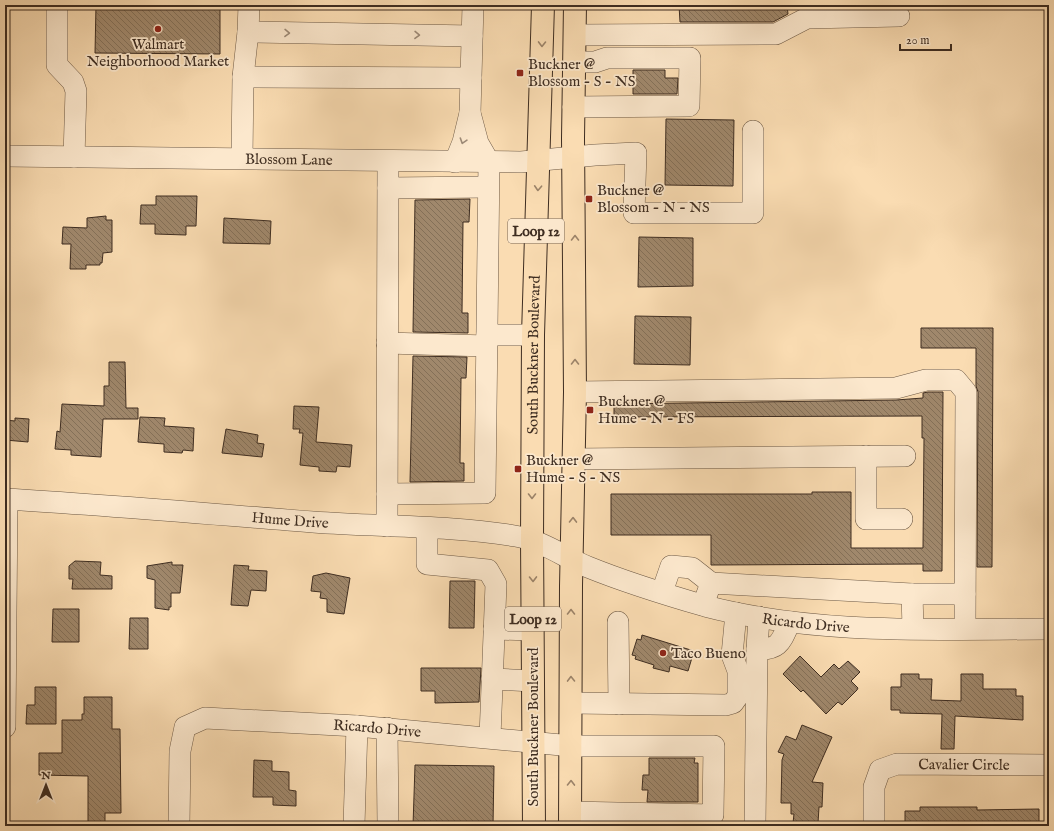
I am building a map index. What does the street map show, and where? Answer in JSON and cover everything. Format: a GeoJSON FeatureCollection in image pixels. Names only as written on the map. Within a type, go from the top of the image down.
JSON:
{"type":"FeatureCollection","features":[{"type":"Feature","properties":{"kind":"main road","name":"South Buckner Boulevard"},"geometry":{"type":"LineString","coordinates":[[534,826],[532,540],[533,335],[543,5]]}},
{"type":"Feature","properties":{"kind":"main road","name":"Loop 12"},"geometry":{"type":"LineString","coordinates":[[570,819],[575,392],[573,106],[575,5]]}},
{"type":"Feature","properties":{"kind":"street"},"geometry":{"type":"LineString","coordinates":[[58,5],[57,65],[73,82],[76,91],[74,157]]}},
{"type":"Feature","properties":{"kind":"street"},"geometry":{"type":"LineString","coordinates":[[242,158],[243,77],[248,32],[248,5]]}},
{"type":"Feature","properties":{"kind":"street"},"geometry":{"type":"LineString","coordinates":[[455,162],[463,142],[470,113],[473,5]]}},
{"type":"Feature","properties":{"kind":"street"},"geometry":{"type":"LineString","coordinates":[[575,35],[776,34],[807,18],[898,16]]}},
{"type":"Feature","properties":{"kind":"street"},"geometry":{"type":"LineString","coordinates":[[248,32],[472,36]]}},
{"type":"Feature","properties":{"kind":"street"},"geometry":{"type":"LineString","coordinates":[[573,106],[689,106],[690,58],[607,58],[595,62],[574,62]]}},
{"type":"Feature","properties":{"kind":"street"},"geometry":{"type":"LineString","coordinates":[[243,77],[471,78]]}},
{"type":"Feature","properties":{"kind":"street"},"geometry":{"type":"LineString","coordinates":[[387,494],[485,493],[488,162],[478,143],[470,113]]}},
{"type":"Feature","properties":{"kind":"street","name":"Blossom Lane"},"geometry":{"type":"LineString","coordinates":[[5,156],[488,162],[636,153],[634,213],[753,213],[753,131]]}},
{"type":"Feature","properties":{"kind":"street"},"geometry":{"type":"LineString","coordinates":[[387,526],[388,161]]}},
{"type":"Feature","properties":{"kind":"street"},"geometry":{"type":"LineString","coordinates":[[388,188],[488,187]]}},
{"type":"Feature","properties":{"kind":"street"},"geometry":{"type":"LineString","coordinates":[[387,343],[486,340],[533,335]]}},
{"type":"Feature","properties":{"kind":"street"},"geometry":{"type":"LineString","coordinates":[[575,392],[896,388],[926,380],[956,380],[966,392],[965,629]]}},
{"type":"Feature","properties":{"kind":"street"},"geometry":{"type":"LineString","coordinates":[[866,456],[866,519],[902,519]]}},
{"type":"Feature","properties":{"kind":"street"},"geometry":{"type":"LineString","coordinates":[[574,459],[905,456]]}},
{"type":"Feature","properties":{"kind":"street"},"geometry":{"type":"LineString","coordinates":[[5,727],[6,499]]}},
{"type":"Feature","properties":{"kind":"street","name":"Hume Drive"},"geometry":{"type":"LineString","coordinates":[[6,499],[484,532],[518,536],[532,540],[572,559]]}},
{"type":"Feature","properties":{"kind":"street"},"geometry":{"type":"LineString","coordinates":[[427,528],[427,564],[488,570],[496,584],[490,737]]}},
{"type":"Feature","properties":{"kind":"street","name":"Ricardo Drive"},"geometry":{"type":"LineString","coordinates":[[572,559],[589,567],[703,605],[736,613],[790,622],[842,627],[1049,629]]}},
{"type":"Feature","properties":{"kind":"street"},"geometry":{"type":"LineString","coordinates":[[662,592],[670,566],[692,568],[711,583],[912,594],[965,594]]}},
{"type":"Feature","properties":{"kind":"street"},"geometry":{"type":"LineString","coordinates":[[703,605],[711,583]]}},
{"type":"Feature","properties":{"kind":"street"},"geometry":{"type":"LineString","coordinates":[[912,594],[913,628]]}},
{"type":"Feature","properties":{"kind":"street"},"geometry":{"type":"LineString","coordinates":[[572,703],[726,705],[733,703],[738,696],[740,677],[732,654],[736,613]]}},
{"type":"Feature","properties":{"kind":"street"},"geometry":{"type":"LineString","coordinates":[[755,826],[757,649],[759,617]]}},
{"type":"Feature","properties":{"kind":"street"},"geometry":{"type":"LineString","coordinates":[[618,622],[619,704]]}},
{"type":"Feature","properties":{"kind":"street"},"geometry":{"type":"LineString","coordinates":[[757,649],[776,647],[781,641],[790,622]]}},
{"type":"Feature","properties":{"kind":"street"},"geometry":{"type":"LineString","coordinates":[[494,629],[533,630]]}},
{"type":"Feature","properties":{"kind":"street"},"geometry":{"type":"LineString","coordinates":[[492,679],[533,681]]}},
{"type":"Feature","properties":{"kind":"street","name":"Ricardo Drive"},"geometry":{"type":"LineString","coordinates":[[179,826],[180,751],[185,727],[205,718],[387,728],[572,746],[714,746],[713,815],[570,819]]}},
{"type":"Feature","properties":{"kind":"street"},"geometry":{"type":"LineString","coordinates":[[354,826],[357,726]]}},
{"type":"Feature","properties":{"kind":"street"},"geometry":{"type":"LineString","coordinates":[[387,728],[388,826]]}},
{"type":"Feature","properties":{"kind":"street","name":"Cavalier Circle"},"geometry":{"type":"LineString","coordinates":[[874,826],[874,788],[880,770],[897,764],[1049,765]]}},
{"type":"Feature","properties":{"kind":"building","name":"Walmart Neighborhood Market"},"geometry":{"type":"Polygon","coordinates":[[[96,5],[220,5],[220,54],[95,53],[96,5]]]}},
{"type":"Feature","properties":{"kind":"building"},"geometry":{"type":"Polygon","coordinates":[[[679,5],[787,5],[788,14],[773,22],[680,22],[679,5]]]}},
{"type":"Feature","properties":{"kind":"building"},"geometry":{"type":"Polygon","coordinates":[[[633,70],[665,70],[665,78],[678,78],[677,94],[633,94],[633,70]]]}},
{"type":"Feature","properties":{"kind":"building"},"geometry":{"type":"Polygon","coordinates":[[[666,119],[734,120],[733,186],[665,185],[666,119]]]}},
{"type":"Feature","properties":{"kind":"building"},"geometry":{"type":"Polygon","coordinates":[[[156,196],[197,196],[196,226],[186,226],[186,235],[155,234],[155,224],[140,224],[141,205],[156,205],[156,196]]]}},
{"type":"Feature","properties":{"kind":"building"},"geometry":{"type":"Polygon","coordinates":[[[470,199],[469,222],[463,222],[462,313],[468,313],[468,333],[413,332],[415,200],[470,199]]]}},
{"type":"Feature","properties":{"kind":"building"},"geometry":{"type":"Polygon","coordinates":[[[106,216],[106,220],[112,220],[112,252],[103,253],[102,263],[100,263],[100,265],[86,265],[86,269],[70,269],[71,244],[62,244],[63,227],[87,228],[87,218],[106,216]]]}},
{"type":"Feature","properties":{"kind":"building"},"geometry":{"type":"Polygon","coordinates":[[[224,218],[271,221],[270,244],[223,243],[224,218]]]}},
{"type":"Feature","properties":{"kind":"building"},"geometry":{"type":"Polygon","coordinates":[[[639,237],[693,238],[693,286],[638,287],[639,237]]]}},
{"type":"Feature","properties":{"kind":"building"},"geometry":{"type":"Polygon","coordinates":[[[635,316],[691,317],[690,365],[634,364],[635,316]]]}},
{"type":"Feature","properties":{"kind":"building"},"geometry":{"type":"Polygon","coordinates":[[[921,328],[993,328],[992,567],[977,567],[978,392],[976,386],[976,348],[921,348],[921,328]]]}},
{"type":"Feature","properties":{"kind":"building"},"geometry":{"type":"Polygon","coordinates":[[[413,356],[467,357],[466,378],[461,378],[460,463],[464,463],[464,481],[410,482],[413,356]]]}},
{"type":"Feature","properties":{"kind":"building"},"geometry":{"type":"Polygon","coordinates":[[[109,362],[125,362],[126,408],[138,408],[138,419],[103,419],[101,457],[71,455],[71,450],[55,449],[57,431],[60,432],[62,404],[104,406],[104,386],[109,386],[109,362]]]}},
{"type":"Feature","properties":{"kind":"building"},"geometry":{"type":"Polygon","coordinates":[[[943,392],[942,571],[923,571],[923,564],[711,565],[711,535],[611,535],[611,494],[812,494],[812,492],[851,492],[851,548],[923,548],[924,438],[922,438],[922,416],[614,417],[614,404],[896,400],[923,398],[923,393],[943,392]]]}},
{"type":"Feature","properties":{"kind":"building"},"geometry":{"type":"Polygon","coordinates":[[[294,406],[319,407],[316,442],[352,445],[350,467],[337,466],[336,472],[319,471],[319,467],[300,465],[303,433],[299,433],[300,429],[293,429],[294,406]]]}},
{"type":"Feature","properties":{"kind":"building"},"geometry":{"type":"Polygon","coordinates":[[[140,417],[165,418],[164,426],[194,428],[193,451],[183,450],[182,453],[164,452],[164,444],[138,442],[140,417]]]}},
{"type":"Feature","properties":{"kind":"building"},"geometry":{"type":"Polygon","coordinates":[[[15,418],[29,419],[28,442],[5,440],[5,420],[15,421],[15,418]]]}},
{"type":"Feature","properties":{"kind":"building"},"geometry":{"type":"Polygon","coordinates":[[[226,429],[258,435],[257,443],[264,444],[262,457],[222,453],[226,429]]]}},
{"type":"Feature","properties":{"kind":"building"},"geometry":{"type":"Polygon","coordinates":[[[75,561],[101,562],[100,575],[112,576],[112,589],[72,589],[73,579],[69,579],[69,566],[75,561]]]}},
{"type":"Feature","properties":{"kind":"building"},"geometry":{"type":"Polygon","coordinates":[[[172,562],[172,565],[183,565],[180,593],[171,593],[171,607],[169,607],[169,610],[155,608],[155,580],[147,578],[147,566],[172,562]]]}},
{"type":"Feature","properties":{"kind":"building"},"geometry":{"type":"Polygon","coordinates":[[[234,565],[249,566],[248,570],[267,571],[266,591],[251,590],[248,606],[231,605],[234,565]]]}},
{"type":"Feature","properties":{"kind":"building"},"geometry":{"type":"Polygon","coordinates":[[[326,573],[350,578],[344,614],[327,612],[327,599],[320,598],[321,592],[311,591],[313,576],[326,573]]]}},
{"type":"Feature","properties":{"kind":"building"},"geometry":{"type":"Polygon","coordinates":[[[450,581],[475,581],[474,628],[449,628],[450,581]]]}},
{"type":"Feature","properties":{"kind":"building"},"geometry":{"type":"Polygon","coordinates":[[[53,609],[79,609],[79,642],[52,642],[53,609]]]}},
{"type":"Feature","properties":{"kind":"building"},"geometry":{"type":"Polygon","coordinates":[[[130,618],[148,618],[148,649],[129,649],[130,618]]]}},
{"type":"Feature","properties":{"kind":"building","name":"Taco Bueno"},"geometry":{"type":"Polygon","coordinates":[[[642,635],[694,651],[688,671],[670,666],[669,672],[653,668],[654,665],[635,659],[636,656],[632,655],[637,639],[641,640],[642,635]]]}},
{"type":"Feature","properties":{"kind":"building"},"geometry":{"type":"Polygon","coordinates":[[[800,656],[821,677],[834,664],[839,669],[848,661],[860,672],[851,681],[858,688],[857,690],[842,705],[838,702],[826,714],[803,690],[801,692],[783,674],[800,656]]]}},
{"type":"Feature","properties":{"kind":"building"},"geometry":{"type":"Polygon","coordinates":[[[421,668],[481,668],[479,702],[435,703],[435,691],[421,691],[421,668]]]}},
{"type":"Feature","properties":{"kind":"building"},"geometry":{"type":"Polygon","coordinates":[[[901,674],[919,674],[919,679],[932,679],[931,700],[961,701],[961,674],[983,674],[983,689],[1016,689],[1016,696],[1023,696],[1023,720],[955,716],[954,749],[941,749],[942,714],[900,713],[900,710],[891,710],[891,687],[901,687],[901,674]]]}},
{"type":"Feature","properties":{"kind":"building"},"geometry":{"type":"Polygon","coordinates":[[[35,687],[56,687],[56,724],[26,724],[27,705],[35,705],[35,687]]]}},
{"type":"Feature","properties":{"kind":"building"},"geometry":{"type":"Polygon","coordinates":[[[84,697],[112,697],[112,729],[120,729],[121,813],[105,813],[105,826],[88,826],[88,776],[39,775],[39,753],[62,753],[62,720],[82,720],[82,714],[84,714],[84,697]]]}},
{"type":"Feature","properties":{"kind":"building"},"geometry":{"type":"Polygon","coordinates":[[[802,725],[832,737],[812,782],[823,783],[822,807],[819,807],[818,823],[793,823],[794,814],[791,814],[791,803],[781,803],[782,760],[784,754],[778,752],[786,736],[796,740],[802,725]]]}},
{"type":"Feature","properties":{"kind":"building"},"geometry":{"type":"Polygon","coordinates":[[[649,758],[695,758],[694,763],[698,763],[698,802],[647,802],[648,790],[642,790],[643,775],[649,775],[649,758]]]}},
{"type":"Feature","properties":{"kind":"building"},"geometry":{"type":"Polygon","coordinates":[[[254,760],[272,761],[272,771],[289,772],[289,790],[296,791],[296,806],[273,805],[273,797],[253,797],[254,760]]]}},
{"type":"Feature","properties":{"kind":"building"},"geometry":{"type":"Polygon","coordinates":[[[415,765],[494,766],[493,826],[413,826],[415,765]]]}},
{"type":"Feature","properties":{"kind":"building"},"geometry":{"type":"Polygon","coordinates":[[[920,807],[977,807],[977,810],[1039,809],[1039,826],[905,826],[905,811],[920,811],[920,807]]]}},
{"type":"Feature","properties":{"kind":"place","name":"Walmart Neighborhood Market"},"geometry":{"type":"Point","coordinates":[158,29]}},
{"type":"Feature","properties":{"kind":"place","name":"Buckner @ Blossom - S - NS"},"geometry":{"type":"Point","coordinates":[520,73]}},
{"type":"Feature","properties":{"kind":"place","name":"Buckner @ Blossom - N - NS"},"geometry":{"type":"Point","coordinates":[589,199]}},
{"type":"Feature","properties":{"kind":"place","name":"Buckner @ Hume - N - FS"},"geometry":{"type":"Point","coordinates":[590,410]}},
{"type":"Feature","properties":{"kind":"place","name":"Buckner @ Hume - S - NS"},"geometry":{"type":"Point","coordinates":[518,469]}},
{"type":"Feature","properties":{"kind":"place","name":"Taco Bueno"},"geometry":{"type":"Point","coordinates":[663,653]}}]}
